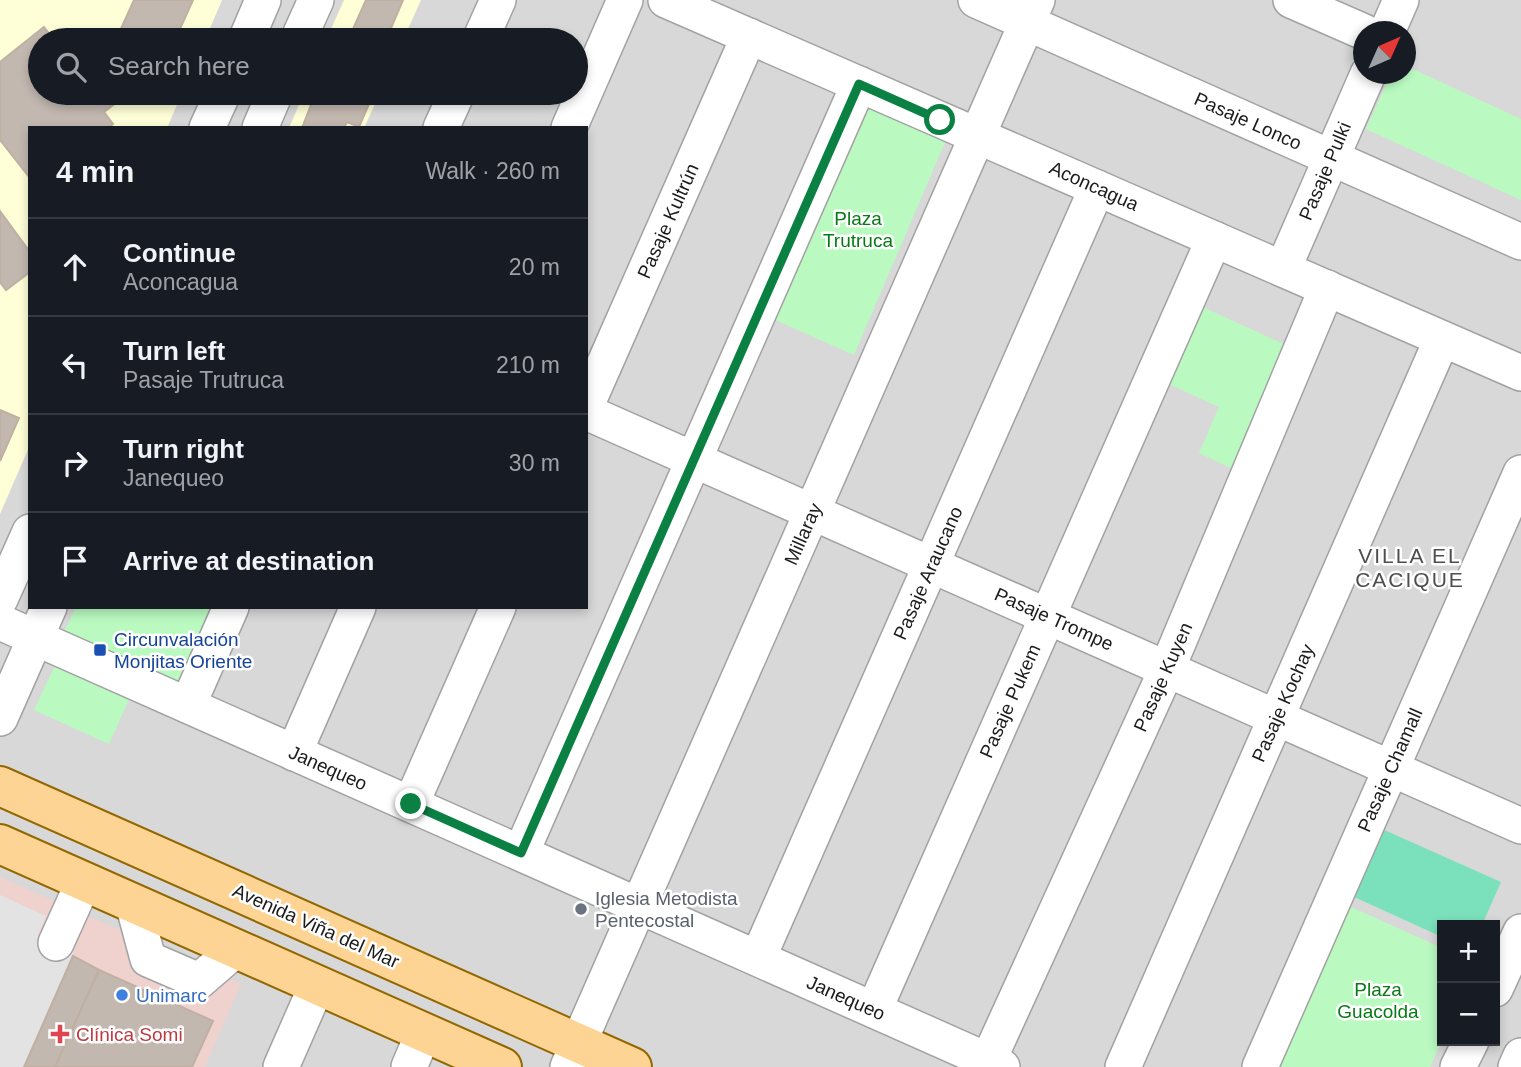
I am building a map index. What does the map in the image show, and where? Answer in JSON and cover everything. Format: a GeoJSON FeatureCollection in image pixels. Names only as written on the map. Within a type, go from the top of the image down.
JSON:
{"type":"FeatureCollection","features":[{"type":"Feature","properties":{"kind":"main road","name":"Avenida Viña del Mar"},"geometry":{"type":"LineString","coordinates":[[0,786],[573,1055],[632,1067]]}},
{"type":"Feature","properties":{"kind":"main road"},"geometry":{"type":"LineString","coordinates":[[0,844],[502,1067]]}},
{"type":"Feature","properties":{"kind":"street"},"geometry":{"type":"LineString","coordinates":[[251,28],[264,0]]}},
{"type":"Feature","properties":{"kind":"street"},"geometry":{"type":"LineString","coordinates":[[303,28],[316,0]]}},
{"type":"Feature","properties":{"kind":"street"},"geometry":{"type":"LineString","coordinates":[[485,28],[498,0]]}},
{"type":"Feature","properties":{"kind":"street"},"geometry":{"type":"LineString","coordinates":[[588,85],[625,0]]}},
{"type":"Feature","properties":{"kind":"street","name":"Aconcagua"},"geometry":{"type":"LineString","coordinates":[[666,0],[1521,373]]}},
{"type":"Feature","properties":{"kind":"street","name":"Pasaje Lonco"},"geometry":{"type":"LineString","coordinates":[[976,0],[1032,11],[1330,158],[1521,242]]}},
{"type":"Feature","properties":{"kind":"street"},"geometry":{"type":"LineString","coordinates":[[1291,0],[1353,28]]}},
{"type":"Feature","properties":{"kind":"street"},"geometry":{"type":"LineString","coordinates":[[1392,21],[1401,0]]}},
{"type":"Feature","properties":{"kind":"street","name":"Millaray"},"geometry":{"type":"LineString","coordinates":[[573,1055],[1032,11]]}},
{"type":"Feature","properties":{"kind":"street","name":"Pasaje Kultrún"},"geometry":{"type":"LineString","coordinates":[[588,401],[749,36]]}},
{"type":"Feature","properties":{"kind":"street"},"geometry":{"type":"LineString","coordinates":[[521,853],[859,84]]}},
{"type":"Feature","properties":{"kind":"street","name":"Pasaje Pulki"},"geometry":{"type":"LineString","coordinates":[[1283,270],[1363,84]]}},
{"type":"Feature","properties":{"kind":"street"},"geometry":{"type":"LineString","coordinates":[[208,126],[218,105]]}},
{"type":"Feature","properties":{"kind":"street"},"geometry":{"type":"LineString","coordinates":[[261,126],[270,105]]}},
{"type":"Feature","properties":{"kind":"street"},"geometry":{"type":"LineString","coordinates":[[443,126],[452,105]]}},
{"type":"Feature","properties":{"kind":"street"},"geometry":{"type":"LineString","coordinates":[[570,126],[579,105]]}},
{"type":"Feature","properties":{"kind":"street","name":"Pasaje Araucano"},"geometry":{"type":"LineString","coordinates":[[758,958],[1097,188]]}},
{"type":"Feature","properties":{"kind":"street","name":"Pasaje Pukem"},"geometry":{"type":"LineString","coordinates":[[874,1010],[1214,239]]}},
{"type":"Feature","properties":{"kind":"street","name":"Pasaje Kuyen"},"geometry":{"type":"LineString","coordinates":[[995,1064],[1167,669],[1327,288]]}},
{"type":"Feature","properties":{"kind":"street","name":"Pasaje Kochay"},"geometry":{"type":"LineString","coordinates":[[1123,1067],[1442,339]]}},
{"type":"Feature","properties":{"kind":"street","name":"Pasaje Trompe"},"geometry":{"type":"LineString","coordinates":[[588,413],[1521,826]]}},
{"type":"Feature","properties":{"kind":"street","name":"Pasaje Chamall"},"geometry":{"type":"LineString","coordinates":[[1260,1067],[1521,473]]}},
{"type":"Feature","properties":{"kind":"street"},"geometry":{"type":"LineString","coordinates":[[0,599],[28,536]]}},
{"type":"Feature","properties":{"kind":"street"},"geometry":{"type":"LineString","coordinates":[[188,705],[230,609]]}},
{"type":"Feature","properties":{"kind":"street"},"geometry":{"type":"LineString","coordinates":[[294,752],[357,609]]}},
{"type":"Feature","properties":{"kind":"street"},"geometry":{"type":"LineString","coordinates":[[411,804],[497,609]]}},
{"type":"Feature","properties":{"kind":"street","name":"Janequeo"},"geometry":{"type":"LineString","coordinates":[[0,622],[42,623],[188,705],[995,1064]]}},
{"type":"Feature","properties":{"kind":"street"},"geometry":{"type":"LineString","coordinates":[[0,718],[42,623]]}},
{"type":"Feature","properties":{"kind":"street"},"geometry":{"type":"LineString","coordinates":[[56,943],[84,881]]}},
{"type":"Feature","properties":{"kind":"street"},"geometry":{"type":"LineString","coordinates":[[1498,983],[1521,932]]}},
{"type":"Feature","properties":{"kind":"street"},"geometry":{"type":"LineString","coordinates":[[281,1067],[317,985]]}},
{"type":"Feature","properties":{"kind":"street"},"geometry":{"type":"LineString","coordinates":[[409,1067],[424,1032]]}},
{"type":"Feature","properties":{"kind":"street"},"geometry":{"type":"LineString","coordinates":[[1458,1067],[1468,1046]]}},
{"type":"Feature","properties":{"kind":"street"},"geometry":{"type":"LineString","coordinates":[[1516,1067],[1521,1056]]}},
{"type":"Feature","properties":{"kind":"shaded area"},"geometry":{"type":"Polygon","coordinates":[[[0,0],[1521,0],[1521,1067],[0,1067],[0,0]]]}},
{"type":"Feature","properties":{"kind":"shaded area"},"geometry":{"type":"Polygon","coordinates":[[[0,0],[222,0],[210,28],[28,28],[28,105],[177,105],[168,126],[28,126],[28,450],[0,514],[0,0]]]}},
{"type":"Feature","properties":{"kind":"shaded area"},"geometry":{"type":"Polygon","coordinates":[[[344,0],[421,0],[408,28],[331,28],[344,0]]]}},
{"type":"Feature","properties":{"kind":"shaded area"},"geometry":{"type":"Polygon","coordinates":[[[299,105],[375,105],[365,126],[290,126],[299,105]]]}},
{"type":"Feature","properties":{"kind":"shaded area"},"geometry":{"type":"Polygon","coordinates":[[[0,877],[241,984],[205,1067],[0,1067],[0,877]]]}},
{"type":"Feature","properties":{"kind":"shaded area"},"geometry":{"type":"Polygon","coordinates":[[[0,895],[46,916],[38,935],[74,952],[24,1067],[0,1067],[0,895]]]}},
{"type":"Feature","properties":{"kind":"green space"},"geometry":{"type":"Polygon","coordinates":[[[1416,71],[1521,119],[1521,200],[1366,129],[1386,84],[1416,84],[1416,71]]]}},
{"type":"Feature","properties":{"kind":"green space","name":"Plaza Trutruca"},"geometry":{"type":"Polygon","coordinates":[[[863,104],[946,140],[854,355],[771,318],[863,104]]]}},
{"type":"Feature","properties":{"kind":"green space"},"geometry":{"type":"Polygon","coordinates":[[[1196,304],[1290,347],[1235,470],[1199,453],[1219,407],[1162,381],[1196,304]]]}},
{"type":"Feature","properties":{"kind":"green space"},"geometry":{"type":"Polygon","coordinates":[[[75,609],[212,609],[179,684],[64,632],[75,609]]]}},
{"type":"Feature","properties":{"kind":"green space"},"geometry":{"type":"Polygon","coordinates":[[[58,659],[132,693],[109,744],[34,710],[58,659]]]}},
{"type":"Feature","properties":{"kind":"green space"},"geometry":{"type":"Polygon","coordinates":[[[1382,829],[1501,882],[1484,920],[1437,920],[1437,935],[1352,896],[1382,829]]]}},
{"type":"Feature","properties":{"kind":"green space","name":"Plaza Guacolda"},"geometry":{"type":"Polygon","coordinates":[[[1349,906],[1437,946],[1437,1046],[1439,1046],[1430,1067],[1277,1067],[1349,906]]]}},
{"type":"Feature","properties":{"kind":"building"},"geometry":{"type":"Polygon","coordinates":[[[134,0],[193,0],[180,28],[121,28],[134,0]]]}},
{"type":"Feature","properties":{"kind":"building"},"geometry":{"type":"Polygon","coordinates":[[[366,0],[403,0],[391,28],[353,28],[366,0]]]}},
{"type":"Feature","properties":{"kind":"building"},"geometry":{"type":"Polygon","coordinates":[[[28,40],[28,105],[113,105],[104,112],[113,124],[28,126],[28,175],[0,140],[0,62],[28,40]]]}},
{"type":"Feature","properties":{"kind":"building"},"geometry":{"type":"Polygon","coordinates":[[[311,105],[369,105],[359,126],[347,122],[345,126],[303,126],[311,105]]]}},
{"type":"Feature","properties":{"kind":"building"},"geometry":{"type":"Polygon","coordinates":[[[0,211],[28,249],[28,274],[6,290],[0,282],[0,211]]]}},
{"type":"Feature","properties":{"kind":"building"},"geometry":{"type":"Polygon","coordinates":[[[0,410],[19,418],[0,461],[0,410]]]}},
{"type":"Feature","properties":{"kind":"building"},"geometry":{"type":"Polygon","coordinates":[[[73,956],[99,970],[55,1067],[24,1067],[73,956]]]}},
{"type":"Feature","properties":{"kind":"building","name":"Unimarc"},"geometry":{"type":"Polygon","coordinates":[[[99,970],[213,1021],[192,1067],[55,1067],[99,970]]]}},
{"type":"Feature","properties":{"kind":"place","name":"Circunvalación Monjitas Oriente"},"geometry":{"type":"Point","coordinates":[100,650]}},
{"type":"Feature","properties":{"kind":"place","name":"Iglesia Metodista Pentecostal"},"geometry":{"type":"Point","coordinates":[581,909]}},
{"type":"Feature","properties":{"kind":"place","name":"Unimarc"},"geometry":{"type":"Point","coordinates":[122,995]}},
{"type":"Feature","properties":{"kind":"place","name":"Clínica Somi"},"geometry":{"type":"Point","coordinates":[60,1034]}},
{"type":"Feature","properties":{"kind":"district","name":"VILLA EL CACIQUE"},"geometry":{"type":"Point","coordinates":[1410,567]}},
{"type":"Feature","properties":{"kind":"route"},"geometry":{"type":"LineString","coordinates":[[411,804],[521,853],[859,84],[940,120]]}}]}
